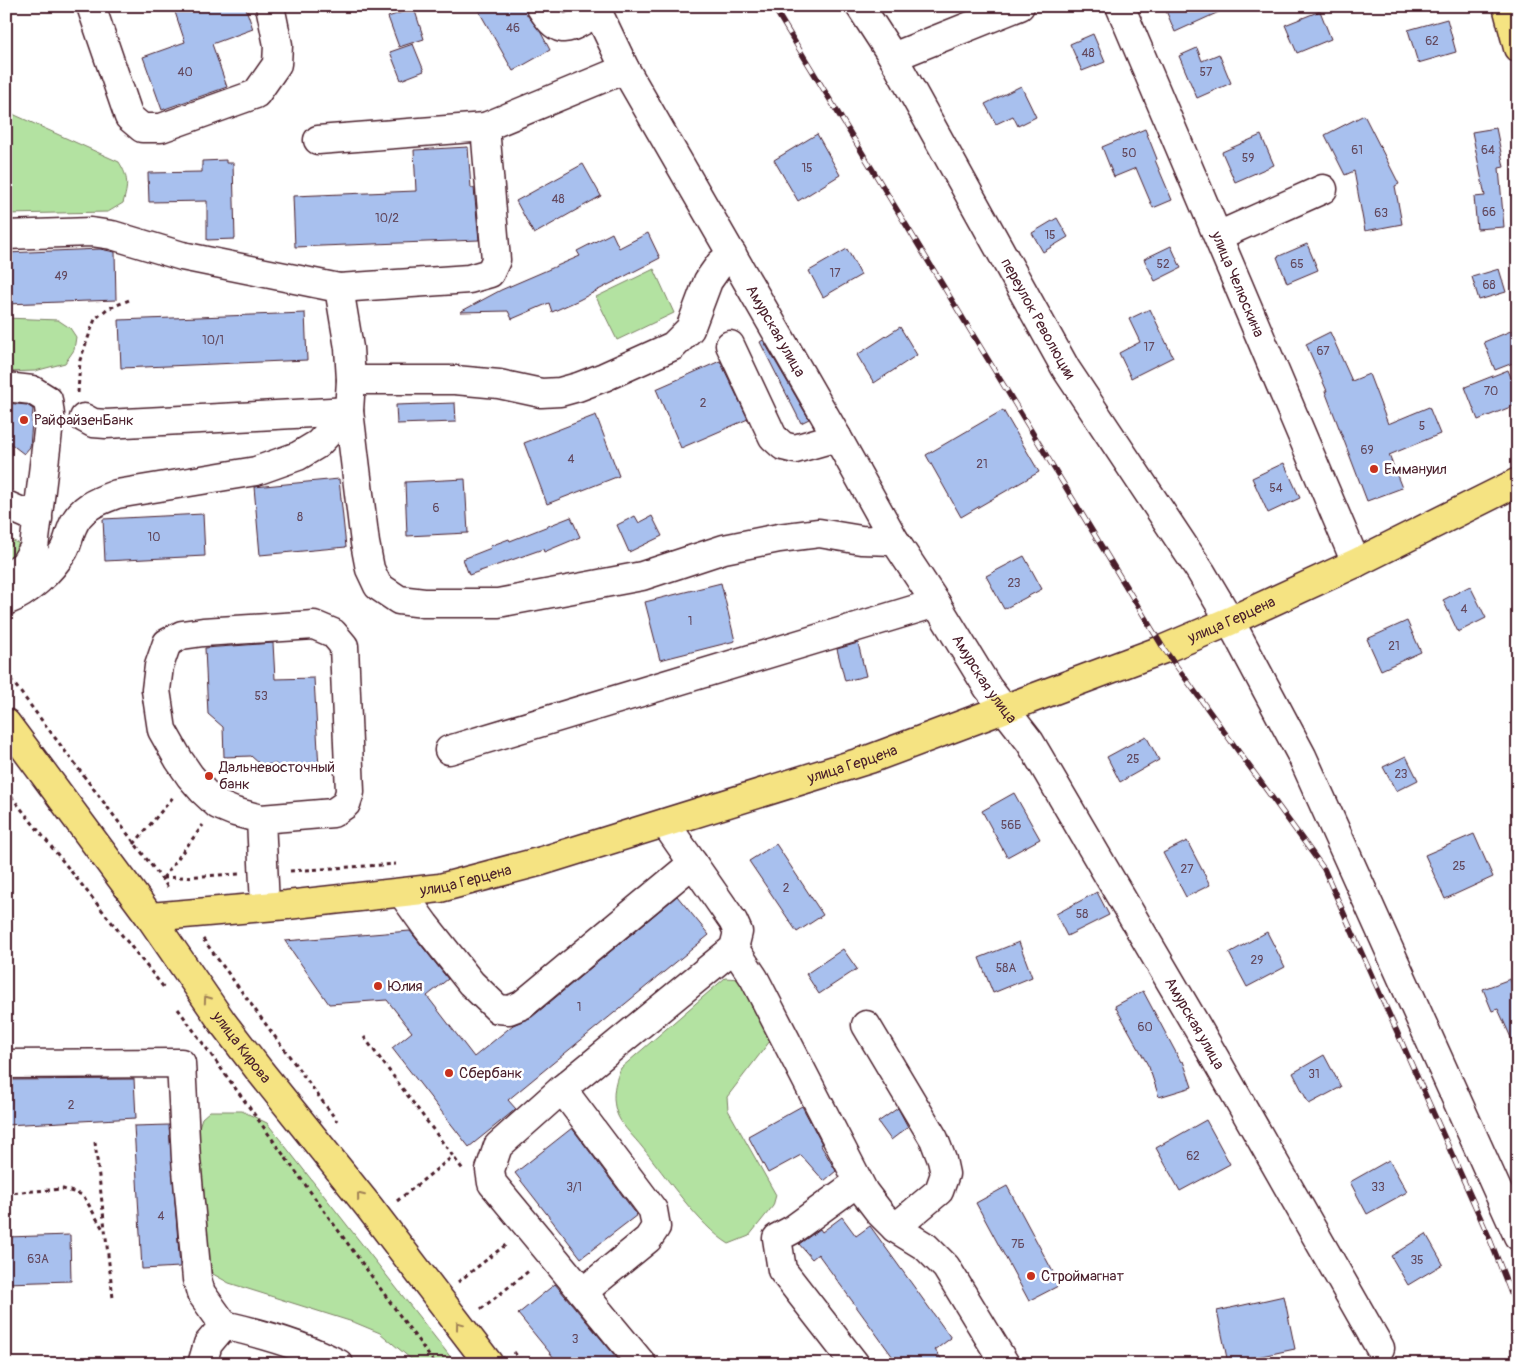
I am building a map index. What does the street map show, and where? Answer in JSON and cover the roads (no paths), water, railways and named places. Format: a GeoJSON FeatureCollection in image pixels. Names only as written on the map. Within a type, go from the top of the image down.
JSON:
{"type":"FeatureCollection","features":[{"type":"Feature","properties":{"kind":"main road"},"geometry":{"type":"LineString","coordinates":[[1507,6],[1518,48]]}},
{"type":"Feature","properties":{"kind":"main road","name":"улица Герцена"},"geometry":{"type":"LineString","coordinates":[[150,917],[440,888],[524,866],[870,760],[1164,649],[1230,621],[1356,564],[1518,482]]}},
{"type":"Feature","properties":{"kind":"main road","name":"улица Кирова"},"geometry":{"type":"LineString","coordinates":[[6,722],[150,917],[223,1023],[369,1207],[489,1364]]}},
{"type":"Feature","properties":{"kind":"street"},"geometry":{"type":"LineString","coordinates":[[91,6],[129,117],[142,128],[162,128],[256,94],[278,64],[278,45],[270,6]]}},
{"type":"Feature","properties":{"kind":"street"},"geometry":{"type":"LineString","coordinates":[[540,6],[548,19],[559,28],[568,29],[596,10]]}},
{"type":"Feature","properties":{"kind":"street","name":"переулок Революции"},"geometry":{"type":"LineString","coordinates":[[860,6],[893,57],[1066,369],[1196,566],[1230,621],[1302,756],[1518,1236]]}},
{"type":"Feature","properties":{"kind":"street"},"geometry":{"type":"LineString","coordinates":[[893,57],[1020,6]]}},
{"type":"Feature","properties":{"kind":"street","name":"улица Челюскина"},"geometry":{"type":"LineString","coordinates":[[1120,6],[1177,145],[1218,236],[1356,564]]}},
{"type":"Feature","properties":{"kind":"street","name":"Амурская улица"},"geometry":{"type":"LineString","coordinates":[[596,10],[625,69],[838,437],[895,540],[936,602],[988,688],[1030,742],[1205,1041],[1380,1348]]}},
{"type":"Feature","properties":{"kind":"street"},"geometry":{"type":"LineString","coordinates":[[318,140],[485,127],[625,69]]}},
{"type":"Feature","properties":{"kind":"street"},"geometry":{"type":"LineString","coordinates":[[6,235],[91,232],[112,235],[182,256],[339,288],[469,278],[490,273],[496,260],[485,127]]}},
{"type":"Feature","properties":{"kind":"street"},"geometry":{"type":"LineString","coordinates":[[1218,236],[1323,188]]}},
{"type":"Feature","properties":{"kind":"street"},"geometry":{"type":"LineString","coordinates":[[351,380],[455,380],[499,384],[542,393],[560,392],[578,387],[674,346],[690,329],[708,281],[720,264],[732,254]]}},
{"type":"Feature","properties":{"kind":"street"},"geometry":{"type":"LineString","coordinates":[[339,288],[349,348],[351,380],[349,411],[365,543],[370,569],[378,586],[398,600],[424,603],[498,603],[642,576],[724,549],[809,534],[819,533],[861,540],[895,540]]}},
{"type":"Feature","properties":{"kind":"street"},"geometry":{"type":"LineString","coordinates":[[730,345],[773,438],[784,446],[795,449],[838,437]]}},
{"type":"Feature","properties":{"kind":"street"},"geometry":{"type":"LineString","coordinates":[[6,387],[32,390],[48,400],[50,415],[34,548],[24,565],[6,578]]}},
{"type":"Feature","properties":{"kind":"street"},"geometry":{"type":"LineString","coordinates":[[84,418],[94,423],[106,424],[349,411]]}},
{"type":"Feature","properties":{"kind":"street"},"geometry":{"type":"LineString","coordinates":[[6,601],[33,585],[46,572],[64,549],[72,526],[82,512],[95,502],[117,494],[256,471],[298,456],[318,444],[349,411]]}},
{"type":"Feature","properties":{"kind":"street"},"geometry":{"type":"LineString","coordinates":[[6,505],[38,519]]}},
{"type":"Feature","properties":{"kind":"street"},"geometry":{"type":"LineString","coordinates":[[449,750],[936,602]]}},
{"type":"Feature","properties":{"kind":"street"},"geometry":{"type":"LineString","coordinates":[[314,625],[333,633],[344,646],[350,792],[346,804],[334,813],[261,819],[218,805],[190,776],[162,730],[156,690],[160,666],[168,643],[182,635],[314,625]]}},
{"type":"Feature","properties":{"kind":"street"},"geometry":{"type":"LineString","coordinates":[[261,819],[265,906]]}},
{"type":"Feature","properties":{"kind":"street"},"geometry":{"type":"LineString","coordinates":[[642,1364],[492,1183],[490,1170],[498,1146],[562,1089],[734,948],[738,932],[733,921],[665,823]]}},
{"type":"Feature","properties":{"kind":"street"},"geometry":{"type":"LineString","coordinates":[[402,893],[471,983],[498,1009],[509,1010],[522,1004],[694,863]]}},
{"type":"Feature","properties":{"kind":"street"},"geometry":{"type":"LineString","coordinates":[[734,948],[754,978],[858,1182],[880,1213],[895,1228],[926,1247],[946,1267],[1005,1364]]}},
{"type":"Feature","properties":{"kind":"street"},"geometry":{"type":"LineString","coordinates":[[866,1025],[934,1140],[945,1174],[939,1191],[895,1228]]}},
{"type":"Feature","properties":{"kind":"street"},"geometry":{"type":"LineString","coordinates":[[6,1064],[181,1063],[186,1158],[197,1279],[201,1292],[224,1325],[259,1333],[324,1356],[339,1364]]}},
{"type":"Feature","properties":{"kind":"street"},"geometry":{"type":"LineString","coordinates":[[562,1089],[652,1210],[656,1227],[648,1239],[583,1292]]}},
{"type":"Feature","properties":{"kind":"street"},"geometry":{"type":"LineString","coordinates":[[856,1364],[782,1270],[777,1238],[792,1230],[858,1182]]}},
{"type":"Feature","properties":{"kind":"street"},"geometry":{"type":"LineString","coordinates":[[202,1364],[208,1344],[224,1325]]}},
{"type":"Feature","properties":{"kind":"railway"},"geometry":{"type":"LineString","coordinates":[[773,6],[1164,649],[1324,869],[1489,1237],[1518,1311]]}},
{"type":"Feature","properties":{"kind":"place","name":"РайфайзенБанк"},"geometry":{"type":"Point","coordinates":[24,420]}},
{"type":"Feature","properties":{"kind":"place","name":"Еммануил"},"geometry":{"type":"Point","coordinates":[1374,469]}},
{"type":"Feature","properties":{"kind":"place","name":"Дальневосточный банк"},"geometry":{"type":"Point","coordinates":[209,776]}},
{"type":"Feature","properties":{"kind":"place","name":"Юлия"},"geometry":{"type":"Point","coordinates":[378,986]}},
{"type":"Feature","properties":{"kind":"place","name":"Сбербанк"},"geometry":{"type":"Point","coordinates":[449,1073]}},
{"type":"Feature","properties":{"kind":"place","name":"Строймагнат"},"geometry":{"type":"Point","coordinates":[1031,1276]}}]}
